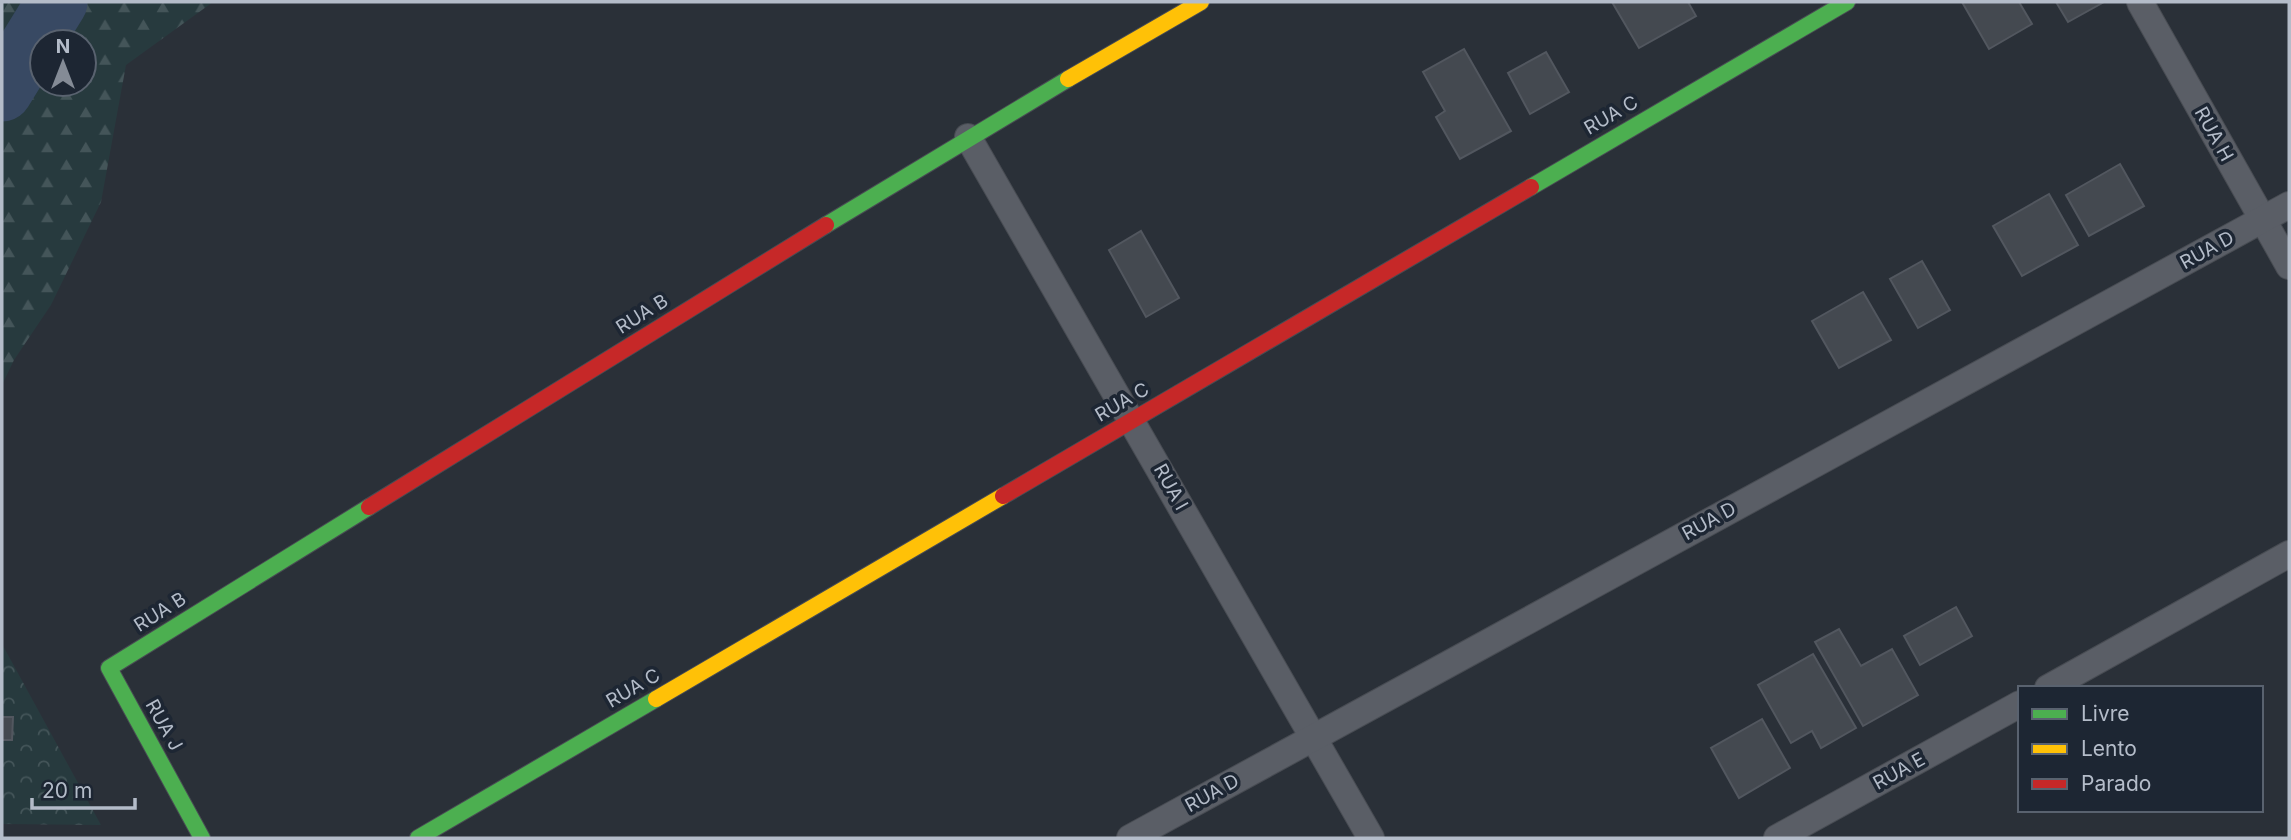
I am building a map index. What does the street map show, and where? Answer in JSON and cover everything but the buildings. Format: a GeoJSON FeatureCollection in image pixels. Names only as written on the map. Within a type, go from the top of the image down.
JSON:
{"type":"FeatureCollection","features":[{"type":"Feature","properties":{"kind":"street","name":"RUA B"},"geometry":{"type":"LineString","coordinates":[[109,668],[968,137],[1201,2]]}},
{"type":"Feature","properties":{"kind":"street","name":"RUA C"},"geometry":{"type":"LineString","coordinates":[[418,838],[1847,2]]}},
{"type":"Feature","properties":{"kind":"street","name":"RUA H"},"geometry":{"type":"LineString","coordinates":[[2140,2],[2289,266]]}},
{"type":"Feature","properties":{"kind":"street","name":"RUA I"},"geometry":{"type":"LineString","coordinates":[[968,137],[1371,838]]}},
{"type":"Feature","properties":{"kind":"street","name":"RUA D"},"geometry":{"type":"LineString","coordinates":[[1130,838],[2289,205]]}},
{"type":"Feature","properties":{"kind":"street"},"geometry":{"type":"LineString","coordinates":[[2052,686],[2289,554]]}},
{"type":"Feature","properties":{"kind":"street","name":"RUA J"},"geometry":{"type":"LineString","coordinates":[[109,668],[202,838]]}},
{"type":"Feature","properties":{"kind":"street","name":"RUA E"},"geometry":{"type":"LineString","coordinates":[[1777,838],[2018,705]]}},
{"type":"Feature","properties":{"kind":"green space"},"geometry":{"type":"Polygon","coordinates":[[[2,2],[213,2],[126,65],[101,202],[51,305],[14,360],[2,385],[2,2]]]}},
{"type":"Feature","properties":{"kind":"green space"},"geometry":{"type":"Polygon","coordinates":[[[2,644],[101,825],[2,824],[2,644]]]}},
{"type":"Feature","properties":{"kind":"waterway"},"geometry":{"type":"LineString","coordinates":[[2,91],[57,2]]}},
{"type":"Feature","properties":{"kind":"traffic: fast"},"geometry":{"type":"LineString","coordinates":[[1531,187],[1847,2]]}},
{"type":"Feature","properties":{"kind":"traffic: fast"},"geometry":{"type":"LineString","coordinates":[[826,225],[1068,79]]}},
{"type":"Feature","properties":{"kind":"traffic: fast"},"geometry":{"type":"LineString","coordinates":[[202,838],[109,668],[369,507]]}},
{"type":"Feature","properties":{"kind":"traffic: fast"},"geometry":{"type":"LineString","coordinates":[[418,838],[656,699]]}},
{"type":"Feature","properties":{"kind":"traffic: slow"},"geometry":{"type":"LineString","coordinates":[[1068,79],[1201,2]]}},
{"type":"Feature","properties":{"kind":"traffic: slow"},"geometry":{"type":"LineString","coordinates":[[656,699],[1003,496]]}},
{"type":"Feature","properties":{"kind":"traffic: jam"},"geometry":{"type":"LineString","coordinates":[[1003,496],[1531,187]]}},
{"type":"Feature","properties":{"kind":"traffic: jam"},"geometry":{"type":"LineString","coordinates":[[369,507],[826,225]]}}]}
